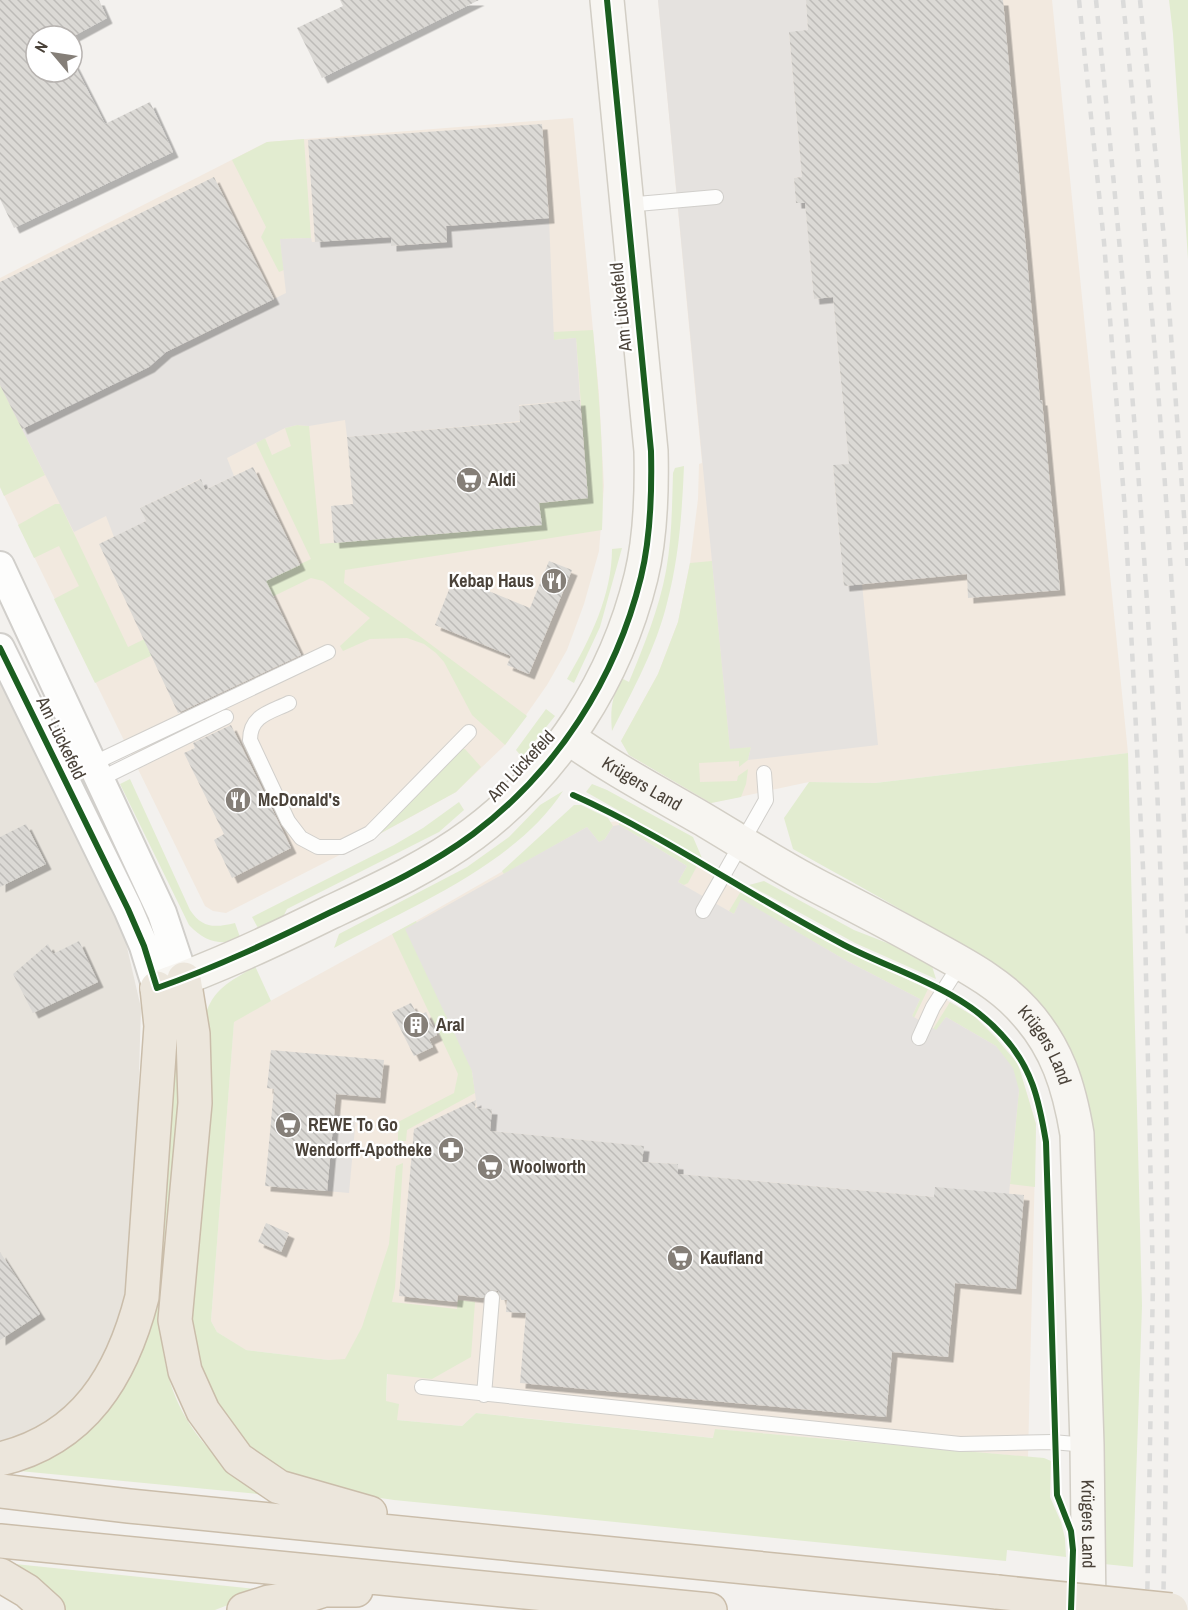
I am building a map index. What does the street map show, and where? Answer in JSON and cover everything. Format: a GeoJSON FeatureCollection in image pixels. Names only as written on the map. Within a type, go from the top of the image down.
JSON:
{"type":"FeatureCollection","features":[{"type":"Feature","properties":{"kind":"highway"},"geometry":{"type":"LineString","coordinates":[[0,1459],[31,1450],[54,1437],[84,1413],[117,1369],[134,1330],[142,1297],[161,1026],[171,983]]}},
{"type":"Feature","properties":{"kind":"highway"},"geometry":{"type":"LineString","coordinates":[[171,983],[193,1034],[195,1103],[175,1320],[185,1371],[203,1411],[238,1459],[279,1487],[461,1538]]}},
{"type":"Feature","properties":{"kind":"highway"},"geometry":{"type":"LineString","coordinates":[[0,1491],[129,1506],[1171,1610]]}},
{"type":"Feature","properties":{"kind":"highway"},"geometry":{"type":"LineString","coordinates":[[0,1541],[710,1610]]}},
{"type":"Feature","properties":{"kind":"highway"},"geometry":{"type":"LineString","coordinates":[[0,1575],[27,1591],[48,1610]]}},
{"type":"Feature","properties":{"kind":"highway"},"geometry":{"type":"LineString","coordinates":[[244,1610],[324,1590],[503,1590]]}},
{"type":"Feature","properties":{"kind":"street","name":"Am Lückefeld"},"geometry":{"type":"LineString","coordinates":[[171,983],[258,948],[430,863],[473,834],[527,787],[568,738],[607,672],[630,617],[641,576],[648,538],[652,490],[651,451],[607,0]]}},
{"type":"Feature","properties":{"kind":"street","name":"Am Lückefeld"},"geometry":{"type":"LineString","coordinates":[[0,566],[162,913],[171,983]]}},
{"type":"Feature","properties":{"kind":"street","name":"Am Lückefeld"},"geometry":{"type":"LineString","coordinates":[[0,648],[144,946],[171,983]]}},
{"type":"Feature","properties":{"kind":"street","name":"Krügers Land"},"geometry":{"type":"LineString","coordinates":[[568,738],[609,766],[741,843],[961,963],[999,988],[1024,1010],[1042,1033],[1061,1066],[1071,1099],[1077,1134],[1087,1445],[1089,1610]]}},
{"type":"Feature","properties":{"kind":"lane"},"geometry":{"type":"LineString","coordinates":[[626,205],[716,197]]}},
{"type":"Feature","properties":{"kind":"lane"},"geometry":{"type":"LineString","coordinates":[[96,772],[328,652]]}},
{"type":"Feature","properties":{"kind":"lane"},"geometry":{"type":"LineString","coordinates":[[290,702],[257,719],[250,728],[250,740],[288,821],[301,838],[318,847],[342,847],[370,833],[469,732]]}},
{"type":"Feature","properties":{"kind":"lane"},"geometry":{"type":"LineString","coordinates":[[96,772],[226,717]]}},
{"type":"Feature","properties":{"kind":"lane"},"geometry":{"type":"LineString","coordinates":[[703,911],[766,800],[764,773]]}},
{"type":"Feature","properties":{"kind":"lane"},"geometry":{"type":"LineString","coordinates":[[919,1038],[925,1023],[961,963]]}},
{"type":"Feature","properties":{"kind":"lane"},"geometry":{"type":"LineString","coordinates":[[484,1395],[492,1299]]}},
{"type":"Feature","properties":{"kind":"lane"},"geometry":{"type":"LineString","coordinates":[[422,1388],[960,1444],[1052,1442],[1087,1445]]}},
{"type":"Feature","properties":{"kind":"shaded area"},"geometry":{"type":"Polygon","coordinates":[[[658,0],[1052,0],[1128,753],[875,783],[809,782],[711,803],[629,755],[621,741],[658,674],[678,622],[690,563],[698,499],[699,464],[702,463],[658,0]]]}},
{"type":"Feature","properties":{"kind":"shaded area"},"geometry":{"type":"Polygon","coordinates":[[[658,0],[806,0],[808,30],[789,33],[802,177],[794,178],[796,203],[805,203],[814,299],[833,297],[849,464],[833,466],[844,586],[862,584],[878,745],[748,760],[751,747],[730,749],[658,0]]]}},
{"type":"Feature","properties":{"kind":"shaded area"},"geometry":{"type":"Polygon","coordinates":[[[573,118],[599,394],[604,486],[599,551],[584,604],[567,650],[547,685],[505,745],[456,792],[367,841],[226,913],[213,911],[205,906],[0,487],[0,278],[267,142],[573,118]]]}},
{"type":"Feature","properties":{"kind":"shaded area"},"geometry":{"type":"Polygon","coordinates":[[[549,218],[554,340],[576,338],[580,400],[519,405],[520,421],[502,423],[347,437],[345,420],[285,428],[227,458],[234,476],[205,490],[200,479],[140,508],[146,521],[114,537],[106,516],[74,532],[22,429],[132,374],[166,352],[286,293],[280,239],[311,238],[312,242],[391,237],[392,246],[447,242],[446,226],[549,218]]]}},
{"type":"Feature","properties":{"kind":"shaded area"},"geometry":{"type":"Polygon","coordinates":[[[0,683],[113,907],[126,943],[141,1008],[135,1205],[127,1320],[69,1413],[0,1449],[0,683]]]}},
{"type":"Feature","properties":{"kind":"shaded area"},"geometry":{"type":"Polygon","coordinates":[[[619,821],[848,952],[928,989],[975,1017],[1018,1064],[1036,1124],[1028,1457],[715,1429],[714,1438],[476,1413],[462,1426],[397,1420],[386,1401],[388,1364],[245,1350],[217,1332],[211,1321],[234,1021],[416,921],[583,825],[619,821]]]}},
{"type":"Feature","properties":{"kind":"shaded area"},"geometry":{"type":"Polygon","coordinates":[[[619,825],[687,866],[678,882],[734,914],[741,899],[847,961],[920,999],[912,1016],[936,1030],[946,1017],[996,1046],[1013,1068],[1019,1090],[1009,1194],[934,1197],[678,1174],[678,1164],[642,1162],[643,1146],[490,1131],[492,1110],[477,1108],[472,1071],[405,929],[587,827],[599,842],[605,839],[613,826],[619,825]]]}},
{"type":"Feature","properties":{"kind":"shaded area"},"geometry":{"type":"Polygon","coordinates":[[[334,1115],[356,1117],[349,1193],[327,1191],[334,1115]]]}},
{"type":"Feature","properties":{"kind":"green space"},"geometry":{"type":"Polygon","coordinates":[[[1169,0],[1188,0],[1188,259],[1173,34],[1169,0]]]}},
{"type":"Feature","properties":{"kind":"green space"},"geometry":{"type":"Polygon","coordinates":[[[304,139],[311,238],[280,239],[284,270],[279,272],[261,237],[266,227],[232,160],[267,142],[304,139]]]}},
{"type":"Feature","properties":{"kind":"green space"},"geometry":{"type":"Polygon","coordinates":[[[593,330],[602,455],[602,530],[345,570],[344,583],[527,716],[505,745],[472,715],[444,662],[424,644],[407,638],[370,639],[343,651],[340,646],[370,618],[323,581],[311,578],[95,683],[54,599],[79,586],[59,546],[34,558],[18,525],[55,504],[60,504],[128,647],[311,559],[256,443],[265,438],[272,455],[291,446],[285,428],[297,425],[309,426],[320,544],[541,525],[539,503],[588,498],[576,338],[554,340],[553,332],[593,330]]]}},
{"type":"Feature","properties":{"kind":"green space"},"geometry":{"type":"Polygon","coordinates":[[[0,385],[45,475],[4,496],[0,487],[0,385]]]}},
{"type":"Feature","properties":{"kind":"green space"},"geometry":{"type":"Polygon","coordinates":[[[684,466],[679,535],[667,603],[650,652],[612,731],[612,704],[616,692],[621,678],[629,682],[659,599],[669,546],[673,473],[675,468],[684,466]]]}},
{"type":"Feature","properties":{"kind":"green space"},"geometry":{"type":"Polygon","coordinates":[[[622,548],[600,627],[574,683],[567,679],[584,649],[604,600],[612,549],[622,548]]]}},
{"type":"Feature","properties":{"kind":"green space"},"geometry":{"type":"Polygon","coordinates":[[[712,561],[730,748],[751,747],[748,760],[739,767],[739,761],[699,763],[700,782],[737,781],[738,776],[748,769],[741,797],[711,803],[629,755],[621,741],[658,674],[678,622],[690,563],[712,561]]]}},
{"type":"Feature","properties":{"kind":"green space"},"geometry":{"type":"Polygon","coordinates":[[[546,709],[555,716],[522,757],[516,750],[546,709]]]}},
{"type":"Feature","properties":{"kind":"green space"},"geometry":{"type":"Polygon","coordinates":[[[461,749],[465,749],[481,767],[456,792],[372,838],[461,749]]]}},
{"type":"Feature","properties":{"kind":"green space"},"geometry":{"type":"Polygon","coordinates":[[[1128,753],[1142,1306],[1133,1567],[1104,1564],[1051,1018],[1014,981],[986,961],[793,849],[784,818],[809,782],[875,783],[1128,753]]]}},
{"type":"Feature","properties":{"kind":"green space"},"geometry":{"type":"Polygon","coordinates":[[[130,779],[190,910],[199,920],[209,925],[221,926],[235,923],[241,940],[213,941],[189,925],[120,784],[130,779]]]}},
{"type":"Feature","properties":{"kind":"green space"},"geometry":{"type":"Polygon","coordinates":[[[592,784],[693,837],[702,858],[586,792],[592,784]]]}},
{"type":"Feature","properties":{"kind":"green space"},"geometry":{"type":"Polygon","coordinates":[[[563,791],[518,841],[489,862],[427,900],[334,948],[339,934],[467,867],[509,837],[540,805],[563,791]]]}},
{"type":"Feature","properties":{"kind":"green space"},"geometry":{"type":"Polygon","coordinates":[[[459,802],[464,810],[439,832],[287,909],[283,917],[258,928],[252,917],[394,845],[423,828],[459,802]]]}},
{"type":"Feature","properties":{"kind":"green space"},"geometry":{"type":"Polygon","coordinates":[[[574,805],[581,805],[608,818],[613,826],[605,839],[599,842],[587,827],[504,874],[502,871],[574,805]]]}},
{"type":"Feature","properties":{"kind":"green space"},"geometry":{"type":"Polygon","coordinates":[[[619,821],[697,866],[688,883],[684,885],[678,882],[687,866],[619,825],[619,821]]]}},
{"type":"Feature","properties":{"kind":"green space"},"geometry":{"type":"Polygon","coordinates":[[[764,881],[854,930],[931,963],[936,979],[855,943],[749,885],[764,881]]]}},
{"type":"Feature","properties":{"kind":"green space"},"geometry":{"type":"Polygon","coordinates":[[[741,891],[848,952],[928,989],[914,1018],[912,1016],[920,999],[847,961],[741,900],[734,914],[729,911],[741,891]]]}},
{"type":"Feature","properties":{"kind":"green space"},"geometry":{"type":"Polygon","coordinates":[[[416,921],[472,1071],[475,1093],[407,1130],[406,1141],[398,1141],[398,1122],[454,1093],[458,1074],[392,934],[416,921]]]}},
{"type":"Feature","properties":{"kind":"green space"},"geometry":{"type":"Polygon","coordinates":[[[255,966],[271,1001],[234,1022],[211,1321],[217,1332],[246,1350],[329,1360],[345,1359],[362,1327],[389,1244],[396,1166],[403,1163],[395,1288],[392,1302],[457,1309],[458,1300],[475,1302],[471,1357],[432,1379],[387,1374],[386,1401],[399,1404],[397,1420],[462,1426],[476,1413],[713,1438],[715,1429],[1044,1458],[1051,1461],[1050,1497],[1061,1522],[1066,1557],[1007,1550],[1006,1561],[394,1500],[313,1488],[287,1478],[226,1430],[187,1332],[204,1020],[207,1009],[217,993],[255,966]]]}},
{"type":"Feature","properties":{"kind":"green space"},"geometry":{"type":"Polygon","coordinates":[[[950,1002],[975,1017],[1018,1064],[1036,1124],[1035,1187],[1010,1184],[1019,1090],[996,1046],[946,1017],[936,1031],[933,1029],[950,1002]]]}},
{"type":"Feature","properties":{"kind":"green space"},"geometry":{"type":"Polygon","coordinates":[[[174,1067],[178,1069],[175,1146],[160,1298],[167,1372],[186,1418],[203,1442],[233,1470],[268,1495],[9,1470],[106,1407],[174,1067]]]}},
{"type":"Feature","properties":{"kind":"green space"},"geometry":{"type":"Polygon","coordinates":[[[15,1564],[256,1589],[256,1594],[215,1610],[65,1610],[50,1594],[13,1566],[15,1564]]]}},
{"type":"Feature","properties":{"kind":"building"},"geometry":{"type":"Polygon","coordinates":[[[0,0],[99,0],[107,18],[84,30],[84,24],[24,24],[24,84],[84,83],[105,124],[150,102],[173,152],[14,228],[0,199],[0,0]]]}},
{"type":"Feature","properties":{"kind":"building"},"geometry":{"type":"Polygon","coordinates":[[[340,0],[479,0],[322,78],[297,28],[343,6],[340,0]]]}},
{"type":"Feature","properties":{"kind":"building"},"geometry":{"type":"Polygon","coordinates":[[[806,0],[1003,0],[1060,590],[968,598],[967,574],[844,586],[833,465],[849,464],[833,297],[814,299],[805,203],[796,203],[794,178],[802,177],[789,32],[808,30],[806,0]]]}},
{"type":"Feature","properties":{"kind":"building"},"geometry":{"type":"Polygon","coordinates":[[[542,124],[549,218],[446,226],[447,242],[391,246],[391,237],[315,242],[308,140],[542,124]]]}},
{"type":"Feature","properties":{"kind":"building"},"geometry":{"type":"Polygon","coordinates":[[[214,177],[274,299],[166,352],[149,367],[22,429],[0,385],[0,282],[214,177]]]}},
{"type":"Feature","properties":{"kind":"building","name":"Aldi"},"geometry":{"type":"Polygon","coordinates":[[[580,400],[588,498],[539,503],[542,525],[334,543],[331,506],[353,504],[347,437],[520,422],[519,406],[580,400]]]}},
{"type":"Feature","properties":{"kind":"building"},"geometry":{"type":"Polygon","coordinates":[[[253,467],[300,565],[266,581],[301,655],[178,713],[99,544],[146,521],[140,508],[201,479],[205,490],[253,467]]]}},
{"type":"Feature","properties":{"kind":"building"},"geometry":{"type":"Polygon","coordinates":[[[549,561],[572,570],[529,674],[507,665],[511,656],[435,625],[454,577],[530,608],[549,561]]]}},
{"type":"Feature","properties":{"kind":"building","name":"McDonald's"},"geometry":{"type":"Polygon","coordinates":[[[231,725],[291,848],[232,878],[214,840],[224,834],[184,753],[195,748],[193,743],[231,725]]]}},
{"type":"Feature","properties":{"kind":"building"},"geometry":{"type":"Polygon","coordinates":[[[26,824],[46,864],[0,887],[0,837],[26,824]]]}},
{"type":"Feature","properties":{"kind":"building"},"geometry":{"type":"Polygon","coordinates":[[[79,941],[98,982],[33,1013],[13,974],[48,944],[53,954],[79,941]]]}},
{"type":"Feature","properties":{"kind":"building","name":"Aral"},"geometry":{"type":"Polygon","coordinates":[[[411,1003],[418,1016],[426,1012],[437,1035],[429,1039],[433,1047],[414,1056],[392,1012],[411,1003]]]}},
{"type":"Feature","properties":{"kind":"building"},"geometry":{"type":"Polygon","coordinates":[[[271,1050],[384,1060],[380,1098],[336,1094],[327,1191],[265,1186],[274,1089],[267,1088],[271,1050]]]}},
{"type":"Feature","properties":{"kind":"building","name":"Kaufland"},"geometry":{"type":"Polygon","coordinates":[[[476,1100],[475,1108],[492,1109],[490,1131],[644,1146],[642,1162],[678,1164],[678,1174],[934,1197],[935,1187],[1024,1195],[1016,1289],[955,1283],[948,1357],[892,1352],[886,1417],[520,1383],[526,1313],[506,1312],[507,1300],[501,1300],[498,1291],[489,1290],[483,1298],[458,1295],[457,1302],[399,1296],[414,1129],[476,1100]]]}},
{"type":"Feature","properties":{"kind":"building"},"geometry":{"type":"Polygon","coordinates":[[[266,1223],[289,1233],[281,1252],[258,1242],[266,1223]]]}},
{"type":"Feature","properties":{"kind":"building"},"geometry":{"type":"Polygon","coordinates":[[[0,1252],[40,1314],[0,1340],[0,1252]]]}},
{"type":"Feature","properties":{"kind":"railway"},"geometry":{"type":"LineString","coordinates":[[1079,0],[1104,242],[1125,511],[1144,887],[1153,1281],[1147,1610]]}},
{"type":"Feature","properties":{"kind":"railway"},"geometry":{"type":"LineString","coordinates":[[1096,0],[1136,444],[1157,778],[1167,1159],[1163,1610]]}},
{"type":"Feature","properties":{"kind":"railway"},"geometry":{"type":"LineString","coordinates":[[1123,0],[1164,467],[1172,584],[1188,935]]}},
{"type":"Feature","properties":{"kind":"railway"},"geometry":{"type":"LineString","coordinates":[[1140,0],[1164,238],[1188,571]]}},
{"type":"Feature","properties":{"kind":"cycle path"},"geometry":{"type":"LineString","coordinates":[[0,648],[128,909],[144,946],[157,988],[267,943],[422,867],[473,834],[531,782],[579,720],[599,687],[616,651],[641,577],[649,530],[651,451],[607,0]]}},
{"type":"Feature","properties":{"kind":"cycle path"},"geometry":{"type":"LineString","coordinates":[[573,795],[642,830],[844,945],[948,993],[985,1019],[1002,1035],[1021,1059],[1037,1098],[1046,1142],[1057,1495],[1071,1531],[1073,1550],[1071,1610]]}},
{"type":"Feature","properties":{"kind":"place","name":"Aldi"},"geometry":{"type":"Point","coordinates":[469,480]}},
{"type":"Feature","properties":{"kind":"place","name":"Kebap Haus"},"geometry":{"type":"Point","coordinates":[554,581]}},
{"type":"Feature","properties":{"kind":"place","name":"McDonald's"},"geometry":{"type":"Point","coordinates":[238,800]}},
{"type":"Feature","properties":{"kind":"place","name":"Aral"},"geometry":{"type":"Point","coordinates":[416,1025]}},
{"type":"Feature","properties":{"kind":"place","name":"REWE To Go"},"geometry":{"type":"Point","coordinates":[288,1125]}},
{"type":"Feature","properties":{"kind":"place","name":"Wendorff-Apotheke"},"geometry":{"type":"Point","coordinates":[451,1150]}},
{"type":"Feature","properties":{"kind":"place","name":"Woolworth"},"geometry":{"type":"Point","coordinates":[490,1167]}},
{"type":"Feature","properties":{"kind":"place","name":"Kaufland"},"geometry":{"type":"Point","coordinates":[680,1258]}}]}
